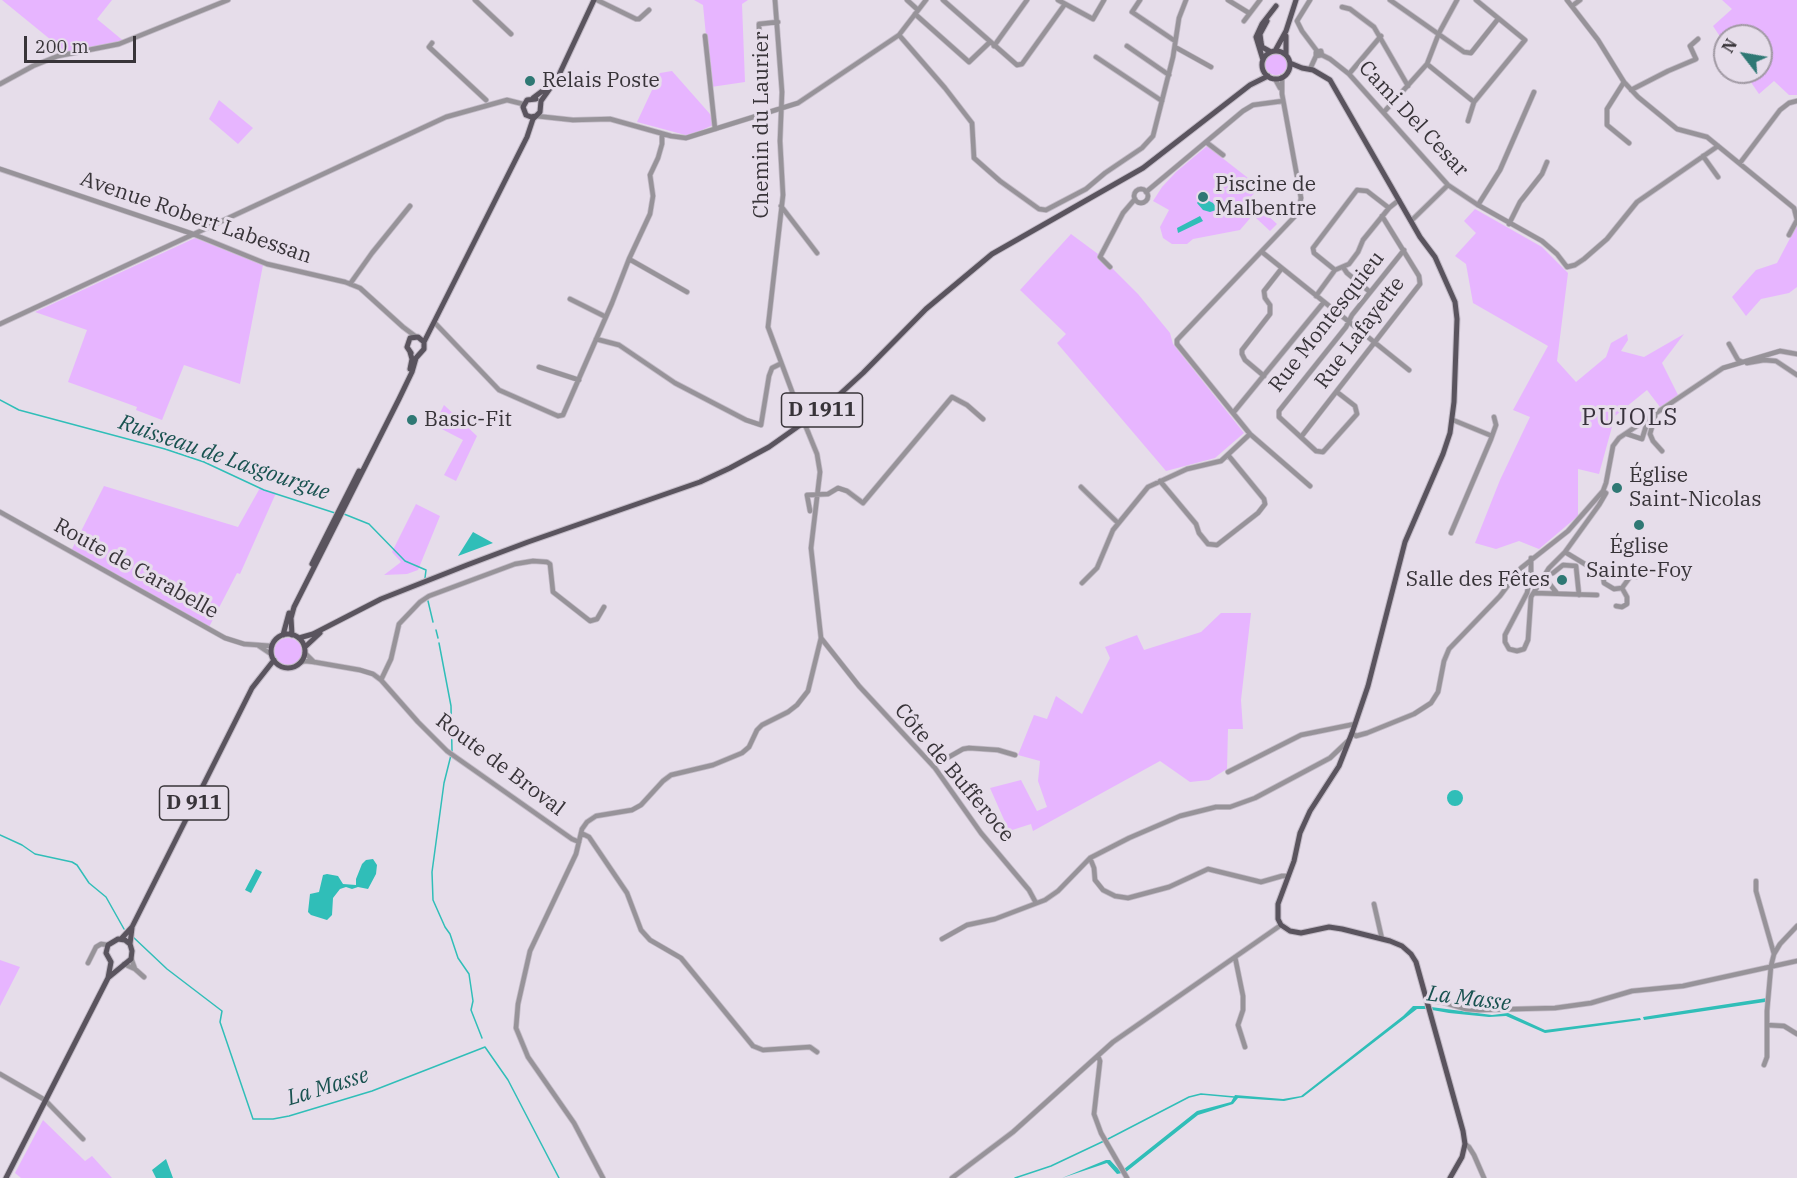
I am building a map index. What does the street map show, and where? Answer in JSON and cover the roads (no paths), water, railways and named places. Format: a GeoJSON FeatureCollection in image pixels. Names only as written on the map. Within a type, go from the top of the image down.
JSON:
{"type":"FeatureCollection","features":[{"type":"Feature","properties":{"kind":"main road"},"geometry":{"type":"LineString","coordinates":[[525,140],[528,123],[523,104],[540,94],[552,83],[595,0]]}},
{"type":"Feature","properties":{"kind":"main road"},"geometry":{"type":"LineString","coordinates":[[1263,60],[1273,51],[1286,31],[1296,0]]}},
{"type":"Feature","properties":{"kind":"main road"},"geometry":{"type":"LineString","coordinates":[[1276,3],[1256,37],[1263,60],[1263,69],[1268,76],[1282,77],[1288,71],[1290,63],[1286,55],[1286,31]]}},
{"type":"Feature","properties":{"kind":"main road"},"geometry":{"type":"LineString","coordinates":[[1276,3],[1260,34],[1262,47],[1286,55]]}},
{"type":"Feature","properties":{"kind":"main road"},"geometry":{"type":"LineString","coordinates":[[292,634],[291,618],[294,607],[404,390],[420,353],[424,349],[424,342],[536,116],[564,65],[590,8]]}},
{"type":"Feature","properties":{"kind":"main road"},"geometry":{"type":"LineString","coordinates":[[564,65],[570,45]]}},
{"type":"Feature","properties":{"kind":"main road"},"geometry":{"type":"LineString","coordinates":[[1290,63],[1310,69],[1330,80],[1420,237],[1435,257],[1455,302],[1457,319],[1453,420],[1443,454],[1405,542],[1373,667],[1352,733],[1339,766],[1304,822],[1278,904],[1278,919],[1281,925],[1295,933],[1329,927],[1382,939],[1402,946],[1411,954],[1416,962],[1465,1144],[1458,1167],[1450,1178]]}},
{"type":"Feature","properties":{"kind":"main road"},"geometry":{"type":"LineString","coordinates":[[1288,71],[1302,68]]}},
{"type":"Feature","properties":{"kind":"main road","name":"D 1911"},"geometry":{"type":"LineString","coordinates":[[1250,85],[1263,69]]}},
{"type":"Feature","properties":{"kind":"main road","name":"D 1911"},"geometry":{"type":"LineString","coordinates":[[299,638],[328,627],[381,599],[457,569],[700,482],[769,447],[827,406],[926,309],[992,254],[1143,168],[1250,85],[1268,76]]}},
{"type":"Feature","properties":{"kind":"main road"},"geometry":{"type":"LineString","coordinates":[[532,98],[538,101],[541,107]]}},
{"type":"Feature","properties":{"kind":"main road"},"geometry":{"type":"LineString","coordinates":[[525,113],[528,116],[536,116]]}},
{"type":"Feature","properties":{"kind":"main road"},"geometry":{"type":"LineString","coordinates":[[283,635],[291,606],[410,369],[412,359],[407,342],[435,323]]}},
{"type":"Feature","properties":{"kind":"main road"},"geometry":{"type":"LineString","coordinates":[[416,336],[424,342]]}},
{"type":"Feature","properties":{"kind":"main road"},"geometry":{"type":"LineString","coordinates":[[410,352],[420,353]]}},
{"type":"Feature","properties":{"kind":"main road","name":"D 1911"},"geometry":{"type":"LineString","coordinates":[[305,650],[328,627]]}},
{"type":"Feature","properties":{"kind":"main road"},"geometry":{"type":"LineString","coordinates":[[292,634],[299,638],[305,650],[300,663],[290,668],[279,665],[273,657],[272,646],[274,641],[283,635],[292,634]]}},
{"type":"Feature","properties":{"kind":"main road","name":"D 911"},"geometry":{"type":"LineString","coordinates":[[121,939],[132,927],[252,688],[273,657]]}},
{"type":"Feature","properties":{"kind":"main road"},"geometry":{"type":"LineString","coordinates":[[262,674],[279,665]]}},
{"type":"Feature","properties":{"kind":"main road","name":"D 911"},"geometry":{"type":"LineString","coordinates":[[130,944],[132,927]]}},
{"type":"Feature","properties":{"kind":"main road"},"geometry":{"type":"LineString","coordinates":[[6,1178],[108,978],[111,962],[106,952],[108,945],[114,940],[121,939],[130,944],[131,958],[108,978]]}},
{"type":"Feature","properties":{"kind":"main road"},"geometry":{"type":"LineString","coordinates":[[111,962],[123,964]]}},
{"type":"Feature","properties":{"kind":"street"},"geometry":{"type":"LineString","coordinates":[[0,84],[33,66],[58,57],[119,44],[228,0]]}},
{"type":"Feature","properties":{"kind":"street"},"geometry":{"type":"LineString","coordinates":[[475,0],[511,34]]}},
{"type":"Feature","properties":{"kind":"street"},"geometry":{"type":"LineString","coordinates":[[595,0],[636,19],[649,10]]}},
{"type":"Feature","properties":{"kind":"street","name":"Chemin du Laurier"},"geometry":{"type":"LineString","coordinates":[[581,833],[584,825],[596,816],[632,810],[641,805],[667,778],[713,765],[742,753],[749,747],[762,725],[788,712],[802,699],[812,676],[821,638],[811,548],[820,472],[808,432],[780,364],[768,327],[781,206],[780,110],[782,92],[775,0]]}},
{"type":"Feature","properties":{"kind":"street"},"geometry":{"type":"LineString","coordinates":[[907,0],[969,62],[992,44],[1027,0]]}},
{"type":"Feature","properties":{"kind":"street"},"geometry":{"type":"LineString","coordinates":[[536,116],[573,120],[610,119],[662,134],[686,138],[798,103],[899,34],[926,0]]}},
{"type":"Feature","properties":{"kind":"street"},"geometry":{"type":"LineString","coordinates":[[943,0],[1017,65],[1023,64],[1065,4]]}},
{"type":"Feature","properties":{"kind":"street"},"geometry":{"type":"LineString","coordinates":[[1058,0],[1093,19],[1104,0]]}},
{"type":"Feature","properties":{"kind":"street"},"geometry":{"type":"LineString","coordinates":[[1140,0],[1132,12],[1211,67]]}},
{"type":"Feature","properties":{"kind":"street"},"geometry":{"type":"LineString","coordinates":[[899,34],[972,123],[974,158],[1000,181],[1040,209],[1046,210],[1086,189],[1147,144],[1153,136],[1169,75],[1179,18],[1186,0]]}},
{"type":"Feature","properties":{"kind":"street"},"geometry":{"type":"LineString","coordinates":[[1228,0],[1249,13]]}},
{"type":"Feature","properties":{"kind":"street"},"geometry":{"type":"LineString","coordinates":[[1244,21],[1260,0]]}},
{"type":"Feature","properties":{"kind":"street"},"geometry":{"type":"LineString","coordinates":[[1310,0],[1297,21],[1318,54],[1310,69]]}},
{"type":"Feature","properties":{"kind":"street"},"geometry":{"type":"LineString","coordinates":[[1390,0],[1464,52],[1471,53],[1498,19]]}},
{"type":"Feature","properties":{"kind":"street"},"geometry":{"type":"LineString","coordinates":[[1384,112],[1427,64],[1439,33],[1457,0]]}},
{"type":"Feature","properties":{"kind":"street"},"geometry":{"type":"LineString","coordinates":[[1468,121],[1474,102],[1525,40],[1476,0]]}},
{"type":"Feature","properties":{"kind":"street"},"geometry":{"type":"LineString","coordinates":[[1567,0],[1598,40],[1624,82],[1662,119],[1677,129],[1707,137],[1796,207],[1797,220],[1789,236]]}},
{"type":"Feature","properties":{"kind":"street"},"geometry":{"type":"LineString","coordinates":[[1572,6],[1580,0]]}},
{"type":"Feature","properties":{"kind":"street"},"geometry":{"type":"LineString","coordinates":[[1342,7],[1350,9],[1374,27],[1408,86]]}},
{"type":"Feature","properties":{"kind":"street"},"geometry":{"type":"LineString","coordinates":[[760,63],[759,22],[778,22]]}},
{"type":"Feature","properties":{"kind":"street"},"geometry":{"type":"LineString","coordinates":[[705,36],[715,129]]}},
{"type":"Feature","properties":{"kind":"street"},"geometry":{"type":"LineString","coordinates":[[1349,74],[1381,36]]}},
{"type":"Feature","properties":{"kind":"street"},"geometry":{"type":"LineString","coordinates":[[1631,90],[1668,70],[1694,60],[1690,46],[1698,39]]}},
{"type":"Feature","properties":{"kind":"street"},"geometry":{"type":"LineString","coordinates":[[432,43],[429,47],[486,100]]}},
{"type":"Feature","properties":{"kind":"street"},"geometry":{"type":"LineString","coordinates":[[1127,46],[1169,75]]}},
{"type":"Feature","properties":{"kind":"street","name":"Cami Del Cesar"},"geometry":{"type":"LineString","coordinates":[[1318,54],[1330,59],[1349,74],[1448,185],[1542,242],[1557,254],[1567,267],[1584,259],[1607,239],[1637,202],[1704,156]]}},
{"type":"Feature","properties":{"kind":"street"},"geometry":{"type":"LineString","coordinates":[[1096,57],[1162,101]]}},
{"type":"Feature","properties":{"kind":"street"},"geometry":{"type":"LineString","coordinates":[[1427,64],[1474,102]]}},
{"type":"Feature","properties":{"kind":"street"},"geometry":{"type":"LineString","coordinates":[[1282,77],[1283,101],[1301,198],[1298,213],[1178,337],[1177,344],[1250,434],[1310,486]]}},
{"type":"Feature","properties":{"kind":"street"},"geometry":{"type":"LineString","coordinates":[[1275,78],[1282,94]]}},
{"type":"Feature","properties":{"kind":"street"},"geometry":{"type":"LineString","coordinates":[[1624,82],[1607,109],[1607,125],[1629,143]]}},
{"type":"Feature","properties":{"kind":"street"},"geometry":{"type":"LineString","coordinates":[[1478,205],[1500,170],[1534,92]]}},
{"type":"Feature","properties":{"kind":"street"},"geometry":{"type":"LineString","coordinates":[[0,324],[447,117],[507,100],[523,104]]}},
{"type":"Feature","properties":{"kind":"street"},"geometry":{"type":"LineString","coordinates":[[1146,192],[1253,105],[1283,101]]}},
{"type":"Feature","properties":{"kind":"street"},"geometry":{"type":"LineString","coordinates":[[1740,163],[1780,110],[1789,103],[1797,101]]}},
{"type":"Feature","properties":{"kind":"street"},"geometry":{"type":"LineString","coordinates":[[541,107],[547,116]]}},
{"type":"Feature","properties":{"kind":"street"},"geometry":{"type":"LineString","coordinates":[[435,323],[499,390],[558,416],[565,412],[650,214],[653,196],[650,175],[660,151],[662,134]]}},
{"type":"Feature","properties":{"kind":"street"},"geometry":{"type":"LineString","coordinates":[[1206,142],[1223,155]]}},
{"type":"Feature","properties":{"kind":"street"},"geometry":{"type":"LineString","coordinates":[[1718,146],[1704,156],[1718,177]]}},
{"type":"Feature","properties":{"kind":"street"},"geometry":{"type":"LineString","coordinates":[[1509,224],[1520,202],[1542,174],[1547,162]]}},
{"type":"Feature","properties":{"kind":"street","name":"Avenue Robert Labessan"},"geometry":{"type":"LineString","coordinates":[[0,169],[194,234],[267,264],[360,288],[416,336]]}},
{"type":"Feature","properties":{"kind":"street"},"geometry":{"type":"LineString","coordinates":[[1411,221],[1448,185]]}},
{"type":"Feature","properties":{"kind":"street"},"geometry":{"type":"LineString","coordinates":[[1110,267],[1100,257],[1123,213],[1135,199],[1134,195],[1138,190],[1146,192]]}},
{"type":"Feature","properties":{"kind":"street"},"geometry":{"type":"LineString","coordinates":[[1335,270],[1314,253],[1313,248],[1357,190],[1367,191],[1389,208]]}},
{"type":"Feature","properties":{"kind":"street"},"geometry":{"type":"LineString","coordinates":[[1135,199],[1140,203],[1144,202],[1148,197],[1146,192]]}},
{"type":"Feature","properties":{"kind":"street"},"geometry":{"type":"LineString","coordinates":[[1316,296],[1335,270],[1349,264],[1357,254],[1361,242],[1389,208],[1399,200]]}},
{"type":"Feature","properties":{"kind":"street"},"geometry":{"type":"LineString","coordinates":[[350,284],[410,206]]}},
{"type":"Feature","properties":{"kind":"street"},"geometry":{"type":"LineString","coordinates":[[781,206],[817,253]]}},
{"type":"Feature","properties":{"kind":"street","name":"Rue Lafayette"},"geometry":{"type":"LineString","coordinates":[[1301,437],[1420,284],[1419,276],[1382,216]]}},
{"type":"Feature","properties":{"kind":"street","name":"Rue Montesquieu"},"geometry":{"type":"LineString","coordinates":[[1301,437],[1278,415],[1279,411],[1404,250]]}},
{"type":"Feature","properties":{"kind":"street"},"geometry":{"type":"LineString","coordinates":[[1262,252],[1409,370]]}},
{"type":"Feature","properties":{"kind":"street"},"geometry":{"type":"LineString","coordinates":[[629,259],[687,292]]}},
{"type":"Feature","properties":{"kind":"street"},"geometry":{"type":"LineString","coordinates":[[1343,267],[1370,292]]}},
{"type":"Feature","properties":{"kind":"street"},"geometry":{"type":"LineString","coordinates":[[1264,376],[1245,360],[1242,350],[1270,314],[1271,308],[1264,291],[1282,268]]}},
{"type":"Feature","properties":{"kind":"street"},"geometry":{"type":"LineString","coordinates":[[570,299],[606,317]]}},
{"type":"Feature","properties":{"kind":"street"},"geometry":{"type":"LineString","coordinates":[[1233,413],[1324,302]]}},
{"type":"Feature","properties":{"kind":"street"},"geometry":{"type":"LineString","coordinates":[[403,327],[407,342]]}},
{"type":"Feature","properties":{"kind":"street"},"geometry":{"type":"LineString","coordinates":[[596,339],[619,345],[675,383],[746,420],[761,425],[769,376],[772,368],[780,364]]}},
{"type":"Feature","properties":{"kind":"street"},"geometry":{"type":"LineString","coordinates":[[1729,344],[1738,360],[1743,363],[1771,360],[1797,375]]}},
{"type":"Feature","properties":{"kind":"street"},"geometry":{"type":"LineString","coordinates":[[1531,558],[1529,585],[1521,607],[1505,635],[1509,648],[1517,651],[1524,649],[1528,640],[1531,597],[1606,493],[1613,446],[1620,438],[1718,371],[1780,351],[1797,354]]}},
{"type":"Feature","properties":{"kind":"street"},"geometry":{"type":"LineString","coordinates":[[539,367],[579,380]]}},
{"type":"Feature","properties":{"kind":"street"},"geometry":{"type":"LineString","coordinates":[[1301,437],[1316,451],[1323,452],[1355,416],[1357,408],[1337,392]]}},
{"type":"Feature","properties":{"kind":"street"},"geometry":{"type":"LineString","coordinates":[[810,511],[807,495],[828,494],[838,488],[843,488],[863,503],[952,397],[967,405],[983,419]]}},
{"type":"Feature","properties":{"kind":"street"},"geometry":{"type":"LineString","coordinates":[[1656,414],[1650,434],[1662,451]]}},
{"type":"Feature","properties":{"kind":"street"},"geometry":{"type":"LineString","coordinates":[[1451,533],[1492,436],[1496,425],[1494,417]]}},
{"type":"Feature","properties":{"kind":"street"},"geometry":{"type":"LineString","coordinates":[[1627,434],[1642,439],[1649,419]]}},
{"type":"Feature","properties":{"kind":"street"},"geometry":{"type":"LineString","coordinates":[[1453,420],[1492,436]]}},
{"type":"Feature","properties":{"kind":"street"},"geometry":{"type":"LineString","coordinates":[[1082,583],[1097,568],[1109,538],[1142,492],[1187,469],[1221,461],[1250,434]]}},
{"type":"Feature","properties":{"kind":"street"},"geometry":{"type":"LineString","coordinates":[[1160,481],[1196,524],[1199,533],[1208,543],[1217,545],[1258,513],[1265,504],[1264,499],[1228,455]]}},
{"type":"Feature","properties":{"kind":"street"},"geometry":{"type":"LineString","coordinates":[[1082,487],[1118,523]]}},
{"type":"Feature","properties":{"kind":"street"},"geometry":{"type":"LineString","coordinates":[[1352,733],[1356,736],[1367,734],[1414,714],[1431,703],[1438,692],[1449,649],[1500,596],[1531,558],[1555,542],[1606,493]]}},
{"type":"Feature","properties":{"kind":"street","name":"Route de Carabelle"},"geometry":{"type":"LineString","coordinates":[[0,512],[225,638],[259,646],[272,646]]}},
{"type":"Feature","properties":{"kind":"street"},"geometry":{"type":"LineString","coordinates":[[1565,552],[1603,575],[1604,583],[1614,589],[1622,588],[1635,570],[1636,577]]}},
{"type":"Feature","properties":{"kind":"street"},"geometry":{"type":"LineString","coordinates":[[381,680],[391,659],[399,624],[420,602],[429,596],[515,564],[533,561],[548,562],[553,592],[590,621],[597,619],[604,607]]}},
{"type":"Feature","properties":{"kind":"street"},"geometry":{"type":"LineString","coordinates":[[1553,573],[1563,565],[1576,566],[1579,595]]}},
{"type":"Feature","properties":{"kind":"street"},"geometry":{"type":"LineString","coordinates":[[1546,574],[1552,589],[1558,593]]}},
{"type":"Feature","properties":{"kind":"street"},"geometry":{"type":"LineString","coordinates":[[1616,606],[1622,607],[1627,604],[1627,597],[1622,588]]}},
{"type":"Feature","properties":{"kind":"street"},"geometry":{"type":"LineString","coordinates":[[1534,593],[1597,596]]}},
{"type":"Feature","properties":{"kind":"street","name":"Côte de Bufferoce"},"geometry":{"type":"LineString","coordinates":[[821,638],[859,686],[933,766],[981,833],[1023,881],[1036,903]]}},
{"type":"Feature","properties":{"kind":"street","name":"Route de Carabelle"},"geometry":{"type":"LineString","coordinates":[[259,646],[273,657]]}},
{"type":"Feature","properties":{"kind":"street"},"geometry":{"type":"LineString","coordinates":[[305,650],[314,662]]}},
{"type":"Feature","properties":{"kind":"street","name":"Route de Broval"},"geometry":{"type":"LineString","coordinates":[[300,663],[314,662],[365,671],[381,680],[447,751],[579,842]]}},
{"type":"Feature","properties":{"kind":"street"},"geometry":{"type":"LineString","coordinates":[[1228,772],[1301,735],[1355,724]]}},
{"type":"Feature","properties":{"kind":"street"},"geometry":{"type":"LineString","coordinates":[[942,939],[967,925],[995,918],[1045,900],[1058,891],[1090,858],[1180,816],[1216,807],[1230,807],[1255,798],[1330,758],[1349,740]]}},
{"type":"Feature","properties":{"kind":"street"},"geometry":{"type":"LineString","coordinates":[[933,766],[969,748],[998,750],[1015,755]]}},
{"type":"Feature","properties":{"kind":"street"},"geometry":{"type":"LineString","coordinates":[[603,1178],[574,1123],[528,1057],[516,1028],[518,1004],[530,951],[570,869],[581,833],[589,837],[627,893],[641,930],[650,940],[681,958],[753,1047],[763,1050],[810,1047],[817,1052]]}},
{"type":"Feature","properties":{"kind":"street"},"geometry":{"type":"LineString","coordinates":[[1090,858],[1095,880],[1103,890],[1115,896],[1128,898],[1169,887],[1208,869],[1261,882],[1288,876]]}},
{"type":"Feature","properties":{"kind":"street"},"geometry":{"type":"LineString","coordinates":[[1756,880],[1756,891],[1774,954]]}},
{"type":"Feature","properties":{"kind":"street"},"geometry":{"type":"LineString","coordinates":[[1374,904],[1382,939]]}},
{"type":"Feature","properties":{"kind":"street"},"geometry":{"type":"LineString","coordinates":[[952,1178],[1013,1132],[1134,1026],[1281,925]]}},
{"type":"Feature","properties":{"kind":"street"},"geometry":{"type":"LineString","coordinates":[[1764,1065],[1767,1057],[1771,966],[1780,944],[1797,926]]}},
{"type":"Feature","properties":{"kind":"street"},"geometry":{"type":"LineString","coordinates":[[88,963],[96,947],[101,944],[108,945]]}},
{"type":"Feature","properties":{"kind":"street"},"geometry":{"type":"LineString","coordinates":[[1234,957],[1243,996],[1238,1025],[1245,1047]]}},
{"type":"Feature","properties":{"kind":"street"},"geometry":{"type":"LineString","coordinates":[[131,958],[135,969]]}},
{"type":"Feature","properties":{"kind":"street"},"geometry":{"type":"LineString","coordinates":[[1428,1006],[1479,1010],[1555,1008],[1591,1002],[1632,990],[1683,986],[1797,961]]}},
{"type":"Feature","properties":{"kind":"street"},"geometry":{"type":"LineString","coordinates":[[123,964],[135,969],[144,977]]}},
{"type":"Feature","properties":{"kind":"street"},"geometry":{"type":"LineString","coordinates":[[1767,1025],[1784,1026],[1797,1034]]}},
{"type":"Feature","properties":{"kind":"street"},"geometry":{"type":"LineString","coordinates":[[1098,1056],[1100,1061],[1094,1114],[1101,1133],[1127,1178]]}},
{"type":"Feature","properties":{"kind":"street"},"geometry":{"type":"LineString","coordinates":[[0,1074],[45,1100],[83,1139]]}},
{"type":"Feature","properties":{"kind":"street"},"geometry":{"type":"LineString","coordinates":[[1465,1144],[1474,1155],[1484,1178]]}},
{"type":"Feature","properties":{"kind":"waterway","name":"Ruisseau de Lasgourgue"},"geometry":{"type":"LineString","coordinates":[[0,400],[19,410],[165,449],[204,462],[264,490],[335,513]]}},
{"type":"Feature","properties":{"kind":"waterway","name":"Ruisseau de Lasgourgue"},"geometry":{"type":"LineString","coordinates":[[344,514],[369,524],[405,561],[426,570],[425,578]]}},
{"type":"Feature","properties":{"kind":"waterway","name":"Ruisseau de Lasgourgue"},"geometry":{"type":"LineString","coordinates":[[428,601],[433,622]]}},
{"type":"Feature","properties":{"kind":"waterway","name":"Ruisseau de Lasgourgue"},"geometry":{"type":"LineString","coordinates":[[436,630],[438,638]]}},
{"type":"Feature","properties":{"kind":"waterway","name":"Ruisseau de Lasgourgue"},"geometry":{"type":"LineString","coordinates":[[439,643],[451,706],[452,751]]}},
{"type":"Feature","properties":{"kind":"waterway","name":"Ruisseau de Lasgourgue"},"geometry":{"type":"LineString","coordinates":[[451,755],[444,783],[432,872],[433,900],[450,934],[458,958],[469,974],[473,1001],[471,1010],[482,1038]]}},
{"type":"Feature","properties":{"kind":"waterway","name":"La Masse"},"geometry":{"type":"LineString","coordinates":[[0,835],[35,854],[77,865],[89,883],[106,897],[124,929]]}},
{"type":"Feature","properties":{"kind":"waterway","name":"La Masse"},"geometry":{"type":"LineString","coordinates":[[132,936],[167,969],[222,1011],[220,1022],[253,1119],[289,1116],[372,1091],[485,1047],[508,1080],[559,1178]]}},
{"type":"Feature","properties":{"kind":"waterway","name":"La Masse"},"geometry":{"type":"LineString","coordinates":[[1108,1139],[1189,1097],[1201,1094],[1234,1097]]}},
{"type":"Feature","properties":{"kind":"waterway","name":"La Masse"},"geometry":{"type":"LineString","coordinates":[[1015,1178],[1051,1166],[1104,1141]]}},
{"type":"Feature","properties":{"kind":"place","name":"Relais Poste"},"geometry":{"type":"Point","coordinates":[530,81]}},
{"type":"Feature","properties":{"kind":"place","name":"Piscine de Malbentre"},"geometry":{"type":"Point","coordinates":[1203,197]}},
{"type":"Feature","properties":{"kind":"place","name":"Basic-Fit"},"geometry":{"type":"Point","coordinates":[412,420]}},
{"type":"Feature","properties":{"kind":"place","name":"Église Saint-Nicolas"},"geometry":{"type":"Point","coordinates":[1617,488]}},
{"type":"Feature","properties":{"kind":"place","name":"Église Sainte-Foy"},"geometry":{"type":"Point","coordinates":[1639,525]}},
{"type":"Feature","properties":{"kind":"place","name":"Salle des Fêtes"},"geometry":{"type":"Point","coordinates":[1562,580]}},
{"type":"Feature","properties":{"kind":"district","name":"PUJOLS"},"geometry":{"type":"Point","coordinates":[1630,418]}}]}
